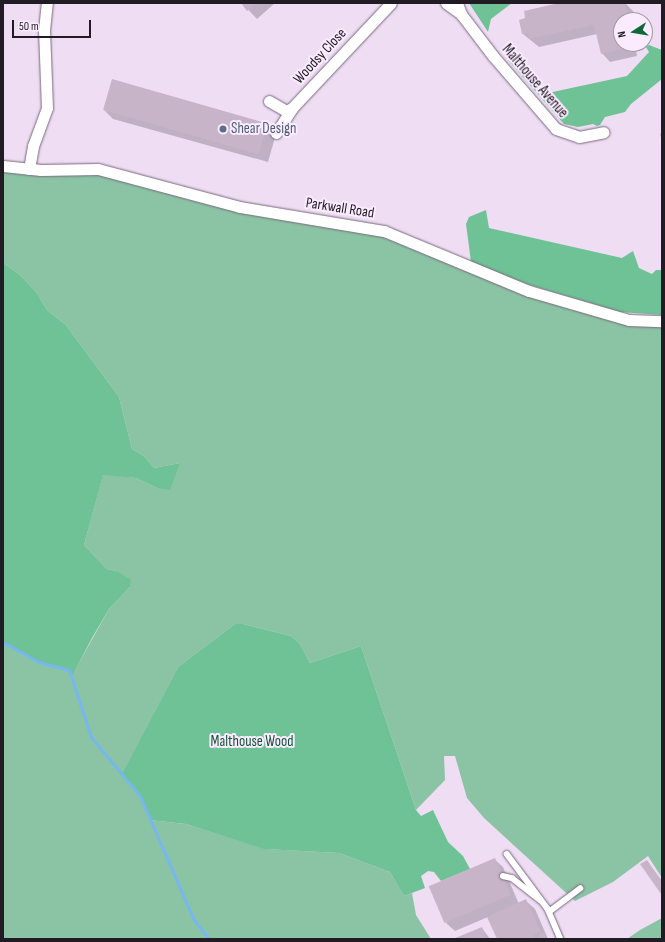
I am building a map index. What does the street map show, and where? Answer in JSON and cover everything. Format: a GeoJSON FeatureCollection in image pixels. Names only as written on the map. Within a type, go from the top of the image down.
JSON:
{"type":"FeatureCollection","features":[{"type":"Feature","properties":{"kind":"street"},"geometry":{"type":"LineString","coordinates":[[29,169],[33,146],[47,108],[44,30],[46,3]]}},
{"type":"Feature","properties":{"kind":"street","name":"Woodsy Close"},"geometry":{"type":"LineString","coordinates":[[276,133],[292,108],[391,3]]}},
{"type":"Feature","properties":{"kind":"street","name":"Malthouse Avenue"},"geometry":{"type":"LineString","coordinates":[[446,3],[461,14],[556,129],[579,137],[604,132]]}},
{"type":"Feature","properties":{"kind":"street","name":"Malthouse Avenue"},"geometry":{"type":"LineString","coordinates":[[457,3],[461,14]]}},
{"type":"Feature","properties":{"kind":"street"},"geometry":{"type":"LineString","coordinates":[[269,101],[286,111],[292,108]]}},
{"type":"Feature","properties":{"kind":"street","name":"Parkwall Road"},"geometry":{"type":"LineString","coordinates":[[3,166],[29,169],[98,169],[240,207],[384,231],[529,291],[628,320],[662,321]]}},
{"type":"Feature","properties":{"kind":"lane"},"geometry":{"type":"LineString","coordinates":[[507,854],[544,904],[561,939]]}},
{"type":"Feature","properties":{"kind":"lane"},"geometry":{"type":"LineString","coordinates":[[503,876],[512,878],[544,904]]}},
{"type":"Feature","properties":{"kind":"lane"},"geometry":{"type":"LineString","coordinates":[[549,912],[580,888]]}},
{"type":"Feature","properties":{"kind":"green space"},"geometry":{"type":"Polygon","coordinates":[[[469,3],[512,3],[491,19],[488,32],[469,3]]]}},
{"type":"Feature","properties":{"kind":"green space"},"geometry":{"type":"Polygon","coordinates":[[[653,47],[662,50],[662,79],[631,104],[625,112],[605,117],[600,125],[597,126],[593,124],[578,127],[564,124],[508,60],[510,52],[515,49],[512,57],[538,89],[548,93],[627,76],[649,52],[653,52],[653,47]]]}},
{"type":"Feature","properties":{"kind":"green space"},"geometry":{"type":"Polygon","coordinates":[[[3,171],[95,173],[282,220],[377,234],[536,297],[634,326],[662,326],[662,878],[648,856],[613,882],[575,901],[484,818],[467,798],[455,756],[444,756],[445,780],[416,810],[361,646],[310,663],[300,644],[291,636],[243,624],[235,624],[178,667],[123,773],[140,796],[149,820],[186,824],[266,849],[339,853],[390,872],[404,896],[412,893],[416,915],[431,939],[3,939],[3,642],[39,662],[69,670],[71,677],[109,609],[130,587],[117,571],[107,569],[84,545],[103,474],[136,478],[157,488],[180,463],[154,468],[144,456],[132,449],[119,397],[66,325],[47,310],[37,293],[19,274],[3,263],[3,171]]]}},
{"type":"Feature","properties":{"kind":"green space"},"geometry":{"type":"Polygon","coordinates":[[[486,210],[489,228],[622,258],[633,251],[639,268],[652,274],[656,270],[662,270],[662,315],[620,312],[523,283],[471,262],[466,224],[469,217],[486,210]]]}},
{"type":"Feature","properties":{"kind":"green space"},"geometry":{"type":"Polygon","coordinates":[[[3,263],[19,274],[37,293],[47,310],[66,325],[119,397],[132,449],[144,456],[154,468],[180,463],[170,490],[157,488],[136,478],[103,475],[84,545],[107,569],[117,571],[131,580],[130,587],[109,609],[71,678],[68,670],[39,662],[3,642],[3,263]]]}},
{"type":"Feature","properties":{"kind":"green space","name":"Malthouse Wood"},"geometry":{"type":"Polygon","coordinates":[[[235,624],[243,624],[291,636],[300,644],[310,663],[361,646],[416,810],[421,816],[433,810],[448,842],[463,856],[470,869],[441,881],[434,872],[428,871],[421,876],[425,888],[404,896],[390,872],[339,853],[264,849],[186,824],[149,820],[140,796],[122,774],[178,667],[235,624]]]}},
{"type":"Feature","properties":{"kind":"green space"},"geometry":{"type":"Polygon","coordinates":[[[662,918],[662,939],[627,939],[640,930],[662,918]]]}},
{"type":"Feature","properties":{"kind":"building"},"geometry":{"type":"Polygon","coordinates":[[[241,3],[257,3],[247,11],[241,3]]]}},
{"type":"Feature","properties":{"kind":"building"},"geometry":{"type":"Polygon","coordinates":[[[559,3],[625,3],[627,12],[613,12],[613,51],[601,54],[594,25],[529,39],[528,33],[522,34],[519,20],[525,18],[524,11],[559,3]]]}},
{"type":"Feature","properties":{"kind":"building"},"geometry":{"type":"Polygon","coordinates":[[[112,79],[268,124],[259,154],[103,110],[112,79]]]}},
{"type":"Feature","properties":{"kind":"building"},"geometry":{"type":"Polygon","coordinates":[[[495,858],[511,895],[444,923],[429,886],[495,858]]]}},
{"type":"Feature","properties":{"kind":"building"},"geometry":{"type":"Polygon","coordinates":[[[647,860],[662,882],[661,894],[640,864],[647,860]]]}},
{"type":"Feature","properties":{"kind":"building"},"geometry":{"type":"Polygon","coordinates":[[[526,899],[541,932],[534,935],[536,939],[497,939],[487,917],[526,899]]]}},
{"type":"Feature","properties":{"kind":"building"},"geometry":{"type":"Polygon","coordinates":[[[482,927],[487,939],[453,939],[482,927]]]}},
{"type":"Feature","properties":{"kind":"building"},"geometry":{"type":"Polygon","coordinates":[[[542,933],[545,936],[542,939],[539,936],[542,933]]]}},
{"type":"Feature","properties":{"kind":"waterway"},"geometry":{"type":"LineString","coordinates":[[3,642],[39,662],[69,670],[91,737],[140,796],[194,920],[209,939]]}},
{"type":"Feature","properties":{"kind":"place","name":"Shear Design"},"geometry":{"type":"Point","coordinates":[223,129]}}]}
